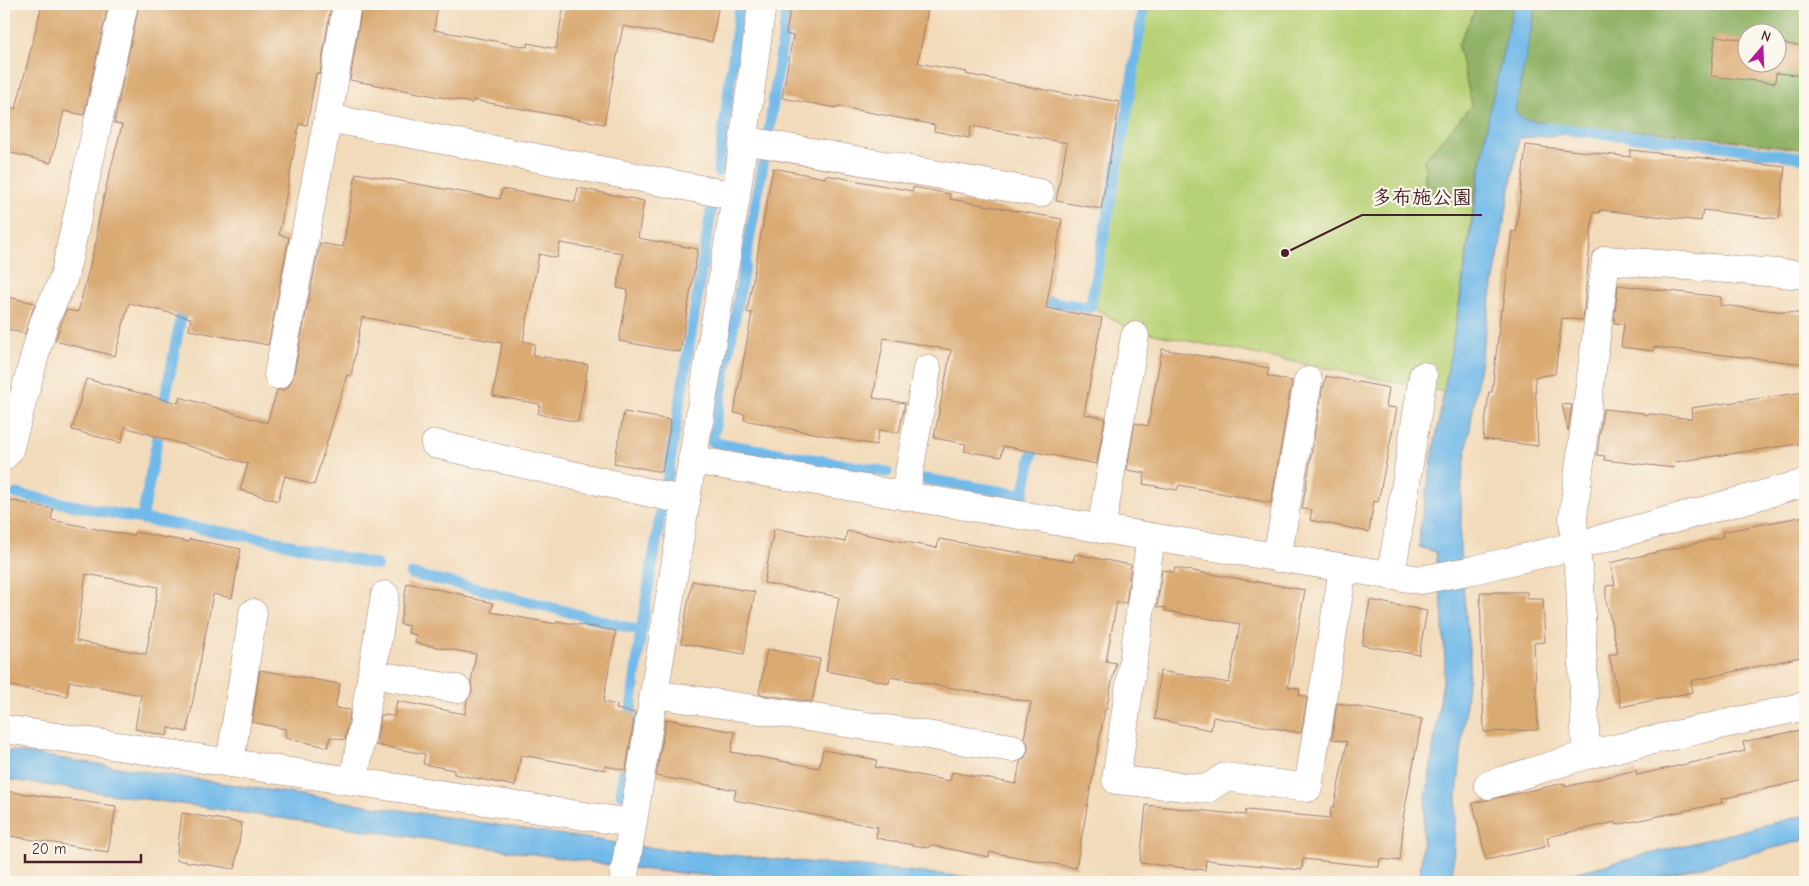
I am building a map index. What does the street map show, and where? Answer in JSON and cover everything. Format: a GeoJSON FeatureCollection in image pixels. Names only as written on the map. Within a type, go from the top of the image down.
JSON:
{"type":"FeatureCollection","features":[{"type":"Feature","properties":{"kind":"street"},"geometry":{"type":"LineString","coordinates":[[4,456],[9,450],[44,322],[64,277],[124,4]]}},
{"type":"Feature","properties":{"kind":"street"},"geometry":{"type":"LineString","coordinates":[[278,375],[328,118],[346,4]]}},
{"type":"Feature","properties":{"kind":"street"},"geometry":{"type":"LineString","coordinates":[[624,875],[736,196],[762,4]]}},
{"type":"Feature","properties":{"kind":"street"},"geometry":{"type":"LineString","coordinates":[[328,118],[736,196]]}},
{"type":"Feature","properties":{"kind":"street"},"geometry":{"type":"LineString","coordinates":[[744,140],[1040,193]]}},
{"type":"Feature","properties":{"kind":"street"},"geometry":{"type":"LineString","coordinates":[[1586,755],[1580,580],[1573,517],[1606,260],[1805,275]]}},
{"type":"Feature","properties":{"kind":"street"},"geometry":{"type":"LineString","coordinates":[[1101,529],[1135,336]]}},
{"type":"Feature","properties":{"kind":"street"},"geometry":{"type":"LineString","coordinates":[[906,496],[927,369]]}},
{"type":"Feature","properties":{"kind":"street"},"geometry":{"type":"LineString","coordinates":[[1391,576],[1423,376]]}},
{"type":"Feature","properties":{"kind":"street"},"geometry":{"type":"LineString","coordinates":[[1277,558],[1308,381]]}},
{"type":"Feature","properties":{"kind":"street"},"geometry":{"type":"LineString","coordinates":[[435,444],[686,501]]}},
{"type":"Feature","properties":{"kind":"street"},"geometry":{"type":"LineString","coordinates":[[692,460],[1101,529],[1420,580],[1473,570],[1575,546],[1805,484]]}},
{"type":"Feature","properties":{"kind":"street"},"geometry":{"type":"LineString","coordinates":[[1151,537],[1116,780],[1206,789],[1225,777],[1308,788],[1343,568]]}},
{"type":"Feature","properties":{"kind":"street"},"geometry":{"type":"LineString","coordinates":[[354,780],[385,595]]}},
{"type":"Feature","properties":{"kind":"street"},"geometry":{"type":"LineString","coordinates":[[230,763],[253,613]]}},
{"type":"Feature","properties":{"kind":"street"},"geometry":{"type":"LineString","coordinates":[[372,674],[457,689]]}},
{"type":"Feature","properties":{"kind":"street"},"geometry":{"type":"LineString","coordinates":[[654,694],[1013,748]]}},
{"type":"Feature","properties":{"kind":"street"},"geometry":{"type":"LineString","coordinates":[[1488,785],[1586,755],[1805,706]]}},
{"type":"Feature","properties":{"kind":"street"},"geometry":{"type":"LineString","coordinates":[[4,729],[354,780],[630,831]]}},
{"type":"Feature","properties":{"kind":"shaded area"},"geometry":{"type":"Polygon","coordinates":[[[639,869],[720,877],[720,882],[637,882],[639,869]]]}},
{"type":"Feature","properties":{"kind":"green space"},"geometry":{"type":"Polygon","coordinates":[[[1146,4],[1478,4],[1458,45],[1472,105],[1424,160],[1426,195],[1474,202],[1444,392],[1129,329],[1093,307],[1132,94],[1146,4]]]}},
{"type":"Feature","properties":{"kind":"green space"},"geometry":{"type":"Polygon","coordinates":[[[1478,4],[1805,4],[1805,150],[1683,134],[1561,126],[1489,115],[1474,202],[1426,195],[1424,160],[1472,105],[1458,45],[1478,4]]]}},
{"type":"Feature","properties":{"kind":"water"},"geometry":{"type":"Polygon","coordinates":[[[1514,4],[1536,4],[1515,111],[1523,119],[1561,126],[1561,135],[1519,138],[1488,314],[1462,479],[1460,550],[1470,661],[1456,808],[1452,882],[1425,882],[1420,878],[1425,807],[1445,665],[1442,608],[1436,552],[1419,547],[1420,529],[1459,305],[1489,114],[1514,4]]]}},
{"type":"Feature","properties":{"kind":"water"},"geometry":{"type":"Polygon","coordinates":[[[4,750],[643,847],[1024,882],[775,882],[639,869],[4,779],[4,750]]]}},
{"type":"Feature","properties":{"kind":"water"},"geometry":{"type":"Polygon","coordinates":[[[1805,815],[1805,840],[1640,882],[1537,882],[1805,815]]]}},
{"type":"Feature","properties":{"kind":"building"},"geometry":{"type":"Polygon","coordinates":[[[42,4],[108,4],[84,115],[64,111],[51,163],[4,151],[4,106],[16,109],[42,4]]]}},
{"type":"Feature","properties":{"kind":"building"},"geometry":{"type":"Polygon","coordinates":[[[139,4],[331,4],[320,74],[316,73],[307,125],[299,124],[279,235],[289,237],[268,345],[189,330],[191,318],[129,303],[115,356],[55,341],[66,310],[78,312],[98,234],[96,233],[105,191],[122,125],[114,123],[139,4]]]}},
{"type":"Feature","properties":{"kind":"building"},"geometry":{"type":"Polygon","coordinates":[[[362,4],[438,4],[434,30],[527,47],[528,43],[556,49],[564,4],[719,4],[712,42],[623,26],[604,124],[473,100],[472,103],[350,80],[362,4]]]}},
{"type":"Feature","properties":{"kind":"building"},"geometry":{"type":"Polygon","coordinates":[[[791,4],[929,4],[918,63],[1075,96],[1076,94],[1120,102],[1101,209],[1056,201],[1067,143],[971,126],[969,138],[934,131],[935,125],[837,106],[837,108],[782,98],[793,36],[786,34],[791,4]]]}},
{"type":"Feature","properties":{"kind":"building"},"geometry":{"type":"Polygon","coordinates":[[[1715,36],[1736,39],[1736,72],[1786,72],[1786,44],[1805,46],[1805,76],[1776,73],[1775,83],[1711,76],[1715,36]]]}},
{"type":"Feature","properties":{"kind":"building"},"geometry":{"type":"Polygon","coordinates":[[[1526,145],[1630,157],[1630,150],[1785,167],[1779,219],[1703,210],[1701,221],[1600,210],[1599,213],[1593,212],[1583,320],[1562,318],[1555,374],[1535,377],[1538,446],[1483,439],[1489,392],[1492,392],[1512,231],[1516,232],[1526,145]]]}},
{"type":"Feature","properties":{"kind":"building"},"geometry":{"type":"Polygon","coordinates":[[[773,168],[825,178],[826,175],[913,191],[913,187],[950,194],[950,199],[1062,219],[1046,308],[1102,318],[1084,414],[1105,418],[1097,464],[1003,446],[1001,457],[964,451],[966,444],[934,438],[951,350],[884,338],[873,398],[905,403],[899,433],[879,430],[876,445],[744,420],[745,414],[734,413],[752,313],[747,312],[773,168]]]}},
{"type":"Feature","properties":{"kind":"building"},"geometry":{"type":"Polygon","coordinates":[[[356,173],[500,199],[502,189],[575,202],[578,188],[644,201],[638,238],[698,249],[680,352],[619,341],[628,290],[617,288],[623,253],[560,243],[557,258],[539,254],[523,341],[535,344],[533,355],[588,365],[578,422],[538,414],[540,404],[493,396],[502,343],[362,317],[351,376],[347,375],[314,485],[285,476],[278,501],[240,490],[248,464],[125,427],[121,443],[72,430],[86,379],[178,403],[180,397],[267,423],[277,390],[284,390],[289,386],[293,378],[320,243],[343,247],[356,173]]]}},
{"type":"Feature","properties":{"kind":"building"},"geometry":{"type":"Polygon","coordinates":[[[1618,285],[1721,297],[1720,305],[1805,314],[1805,364],[1654,347],[1653,351],[1621,347],[1624,324],[1614,323],[1618,285]]]}},
{"type":"Feature","properties":{"kind":"building"},"geometry":{"type":"Polygon","coordinates":[[[4,296],[35,303],[25,334],[4,328],[4,296]]]}},
{"type":"Feature","properties":{"kind":"building"},"geometry":{"type":"Polygon","coordinates":[[[1162,349],[1269,368],[1267,376],[1292,381],[1271,503],[1179,485],[1177,490],[1143,484],[1145,473],[1127,470],[1135,423],[1148,426],[1162,349]]]}},
{"type":"Feature","properties":{"kind":"building"},"geometry":{"type":"Polygon","coordinates":[[[1326,376],[1389,388],[1386,407],[1397,408],[1378,502],[1374,501],[1369,532],[1310,520],[1312,510],[1302,509],[1326,376]]]}},
{"type":"Feature","properties":{"kind":"building"},"geometry":{"type":"Polygon","coordinates":[[[1805,392],[1805,443],[1675,462],[1674,468],[1604,460],[1605,456],[1597,455],[1603,409],[1692,419],[1691,408],[1805,392]]]}},
{"type":"Feature","properties":{"kind":"building"},"geometry":{"type":"Polygon","coordinates":[[[1562,404],[1572,405],[1568,431],[1562,404]]]}},
{"type":"Feature","properties":{"kind":"building"},"geometry":{"type":"Polygon","coordinates":[[[624,412],[671,420],[662,472],[614,463],[624,412]]]}},
{"type":"Feature","properties":{"kind":"building"},"geometry":{"type":"Polygon","coordinates":[[[4,499],[53,509],[51,520],[133,536],[134,532],[189,542],[189,539],[241,549],[232,598],[213,594],[187,732],[169,728],[167,736],[135,729],[141,695],[69,681],[67,696],[4,685],[4,499]],[[86,574],[76,641],[146,654],[158,587],[86,574]]]}},
{"type":"Feature","properties":{"kind":"building"},"geometry":{"type":"Polygon","coordinates":[[[1805,516],[1805,656],[1691,681],[1693,692],[1621,707],[1609,655],[1618,653],[1606,600],[1606,586],[1615,585],[1610,563],[1723,537],[1722,532],[1805,516]]]}},
{"type":"Feature","properties":{"kind":"building"},"geometry":{"type":"Polygon","coordinates":[[[774,528],[845,542],[847,531],[937,548],[939,539],[1073,562],[1075,554],[1131,565],[1126,603],[1117,602],[1106,661],[1116,663],[1105,709],[1076,868],[990,852],[989,857],[930,845],[929,848],[876,838],[878,827],[734,800],[736,790],[656,776],[666,719],[735,732],[731,752],[819,768],[823,750],[877,760],[875,767],[950,781],[952,772],[1016,784],[1020,762],[1028,751],[1028,743],[1024,738],[1031,702],[890,677],[889,683],[826,671],[839,597],[764,583],[774,528]]]}},
{"type":"Feature","properties":{"kind":"building"},"geometry":{"type":"Polygon","coordinates":[[[1175,568],[1305,590],[1288,687],[1300,689],[1299,695],[1307,697],[1301,733],[1213,717],[1211,730],[1155,719],[1160,671],[1229,683],[1240,624],[1166,611],[1166,608],[1157,607],[1162,570],[1174,572],[1175,568]]]}},
{"type":"Feature","properties":{"kind":"building"},"geometry":{"type":"Polygon","coordinates":[[[692,581],[755,592],[744,654],[681,643],[692,581]]]}},
{"type":"Feature","properties":{"kind":"building"},"geometry":{"type":"Polygon","coordinates":[[[407,583],[493,603],[491,612],[556,624],[557,621],[616,631],[603,702],[617,705],[616,709],[635,713],[626,770],[605,766],[605,770],[521,755],[515,786],[454,774],[454,770],[423,764],[425,754],[376,745],[381,715],[394,716],[397,701],[465,714],[467,700],[472,692],[471,682],[476,654],[415,643],[416,635],[408,633],[409,626],[400,624],[407,583]]]}},
{"type":"Feature","properties":{"kind":"building"},"geometry":{"type":"Polygon","coordinates":[[[1480,592],[1527,592],[1527,599],[1543,599],[1545,642],[1534,643],[1538,730],[1484,732],[1480,592]]]}},
{"type":"Feature","properties":{"kind":"building"},"geometry":{"type":"Polygon","coordinates":[[[1370,600],[1427,611],[1419,655],[1362,645],[1370,600]]]}},
{"type":"Feature","properties":{"kind":"building"},"geometry":{"type":"Polygon","coordinates":[[[767,649],[820,659],[812,702],[759,694],[767,649]]]}},
{"type":"Feature","properties":{"kind":"building"},"geometry":{"type":"Polygon","coordinates":[[[260,670],[340,684],[335,708],[350,710],[345,740],[330,737],[328,747],[285,738],[286,729],[252,722],[260,670]]]}},
{"type":"Feature","properties":{"kind":"building"},"geometry":{"type":"Polygon","coordinates":[[[1337,703],[1422,719],[1403,818],[1400,861],[1380,859],[1379,867],[1303,859],[1302,870],[1206,860],[1205,870],[1140,863],[1146,805],[1245,815],[1246,810],[1330,818],[1331,807],[1334,807],[1347,742],[1332,739],[1337,703]]]}},
{"type":"Feature","properties":{"kind":"building"},"geometry":{"type":"Polygon","coordinates":[[[1805,729],[1805,780],[1721,799],[1722,803],[1616,825],[1616,822],[1547,837],[1549,846],[1486,860],[1473,803],[1565,783],[1565,787],[1636,770],[1637,775],[1745,751],[1743,742],[1805,729]]]}},
{"type":"Feature","properties":{"kind":"building"},"geometry":{"type":"Polygon","coordinates":[[[4,791],[116,806],[108,852],[4,835],[4,791]]]}},
{"type":"Feature","properties":{"kind":"building"},"geometry":{"type":"Polygon","coordinates":[[[182,813],[242,823],[235,869],[176,860],[182,813]]]}},
{"type":"Feature","properties":{"kind":"waterway"},"geometry":{"type":"LineString","coordinates":[[718,172],[740,4]]}},
{"type":"Feature","properties":{"kind":"waterway"},"geometry":{"type":"LineString","coordinates":[[769,130],[788,4]]}},
{"type":"Feature","properties":{"kind":"waterway"},"geometry":{"type":"LineString","coordinates":[[1034,302],[1035,299],[1090,308],[1126,118],[1144,4]]}},
{"type":"Feature","properties":{"kind":"waterway"},"geometry":{"type":"LineString","coordinates":[[1546,128],[1690,142],[1805,158]]}},
{"type":"Feature","properties":{"kind":"waterway"},"geometry":{"type":"LineString","coordinates":[[763,165],[712,442],[887,472]]}},
{"type":"Feature","properties":{"kind":"waterway"},"geometry":{"type":"LineString","coordinates":[[667,481],[711,211]]}},
{"type":"Feature","properties":{"kind":"waterway"},"geometry":{"type":"LineString","coordinates":[[184,301],[142,519],[265,539],[377,565]]}},
{"type":"Feature","properties":{"kind":"waterway"},"geometry":{"type":"LineString","coordinates":[[925,479],[1023,495],[1036,437]]}},
{"type":"Feature","properties":{"kind":"waterway"},"geometry":{"type":"LineString","coordinates":[[16,494],[142,519]]}},
{"type":"Feature","properties":{"kind":"waterway"},"geometry":{"type":"LineString","coordinates":[[629,726],[641,631],[661,512]]}},
{"type":"Feature","properties":{"kind":"waterway"},"geometry":{"type":"LineString","coordinates":[[411,574],[480,589],[641,631]]}},
{"type":"Feature","properties":{"kind":"waterway"},"geometry":{"type":"LineString","coordinates":[[621,794],[626,756]]}},
{"type":"Feature","properties":{"kind":"place","name":"多布施公園"},"geometry":{"type":"Point","coordinates":[1285,253]}}]}
